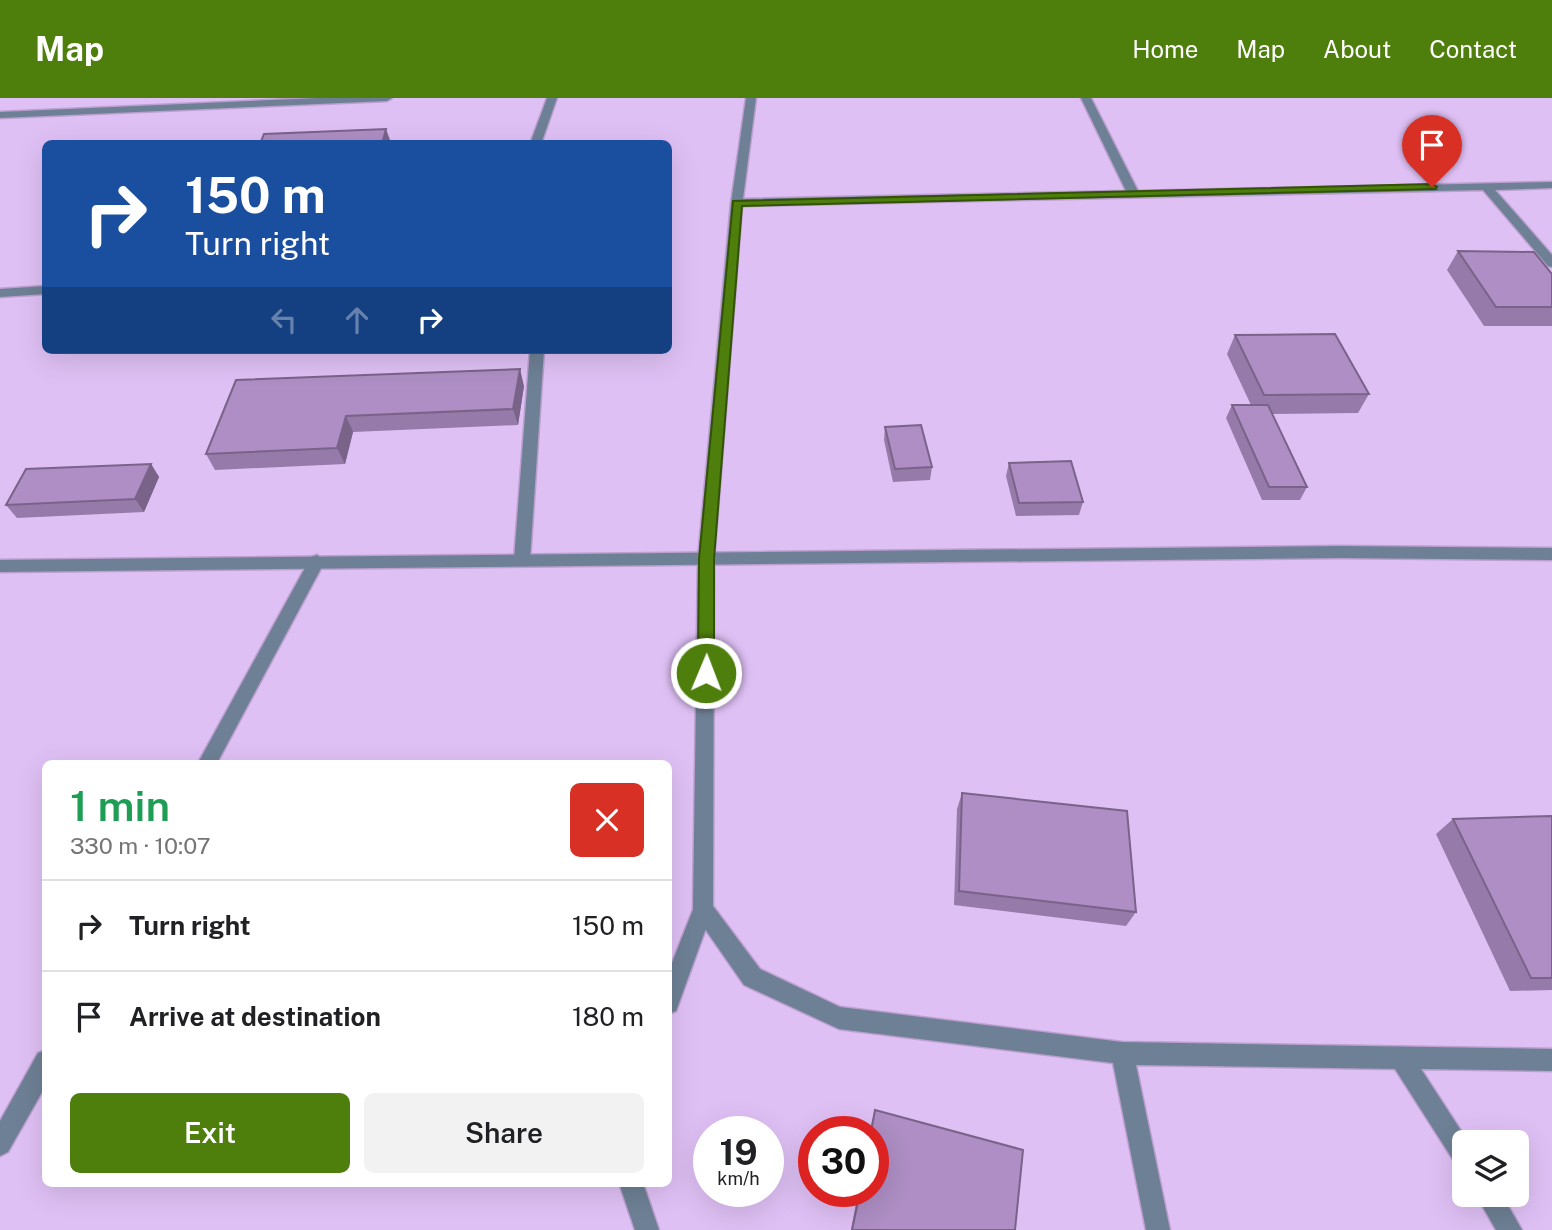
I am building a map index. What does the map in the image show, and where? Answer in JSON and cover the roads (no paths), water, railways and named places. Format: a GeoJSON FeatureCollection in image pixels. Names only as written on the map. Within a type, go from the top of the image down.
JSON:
{"type":"FeatureCollection","features":[{"type":"Feature","properties":{"kind":"street"},"geometry":{"type":"LineString","coordinates":[[0,115],[387,98]]}},
{"type":"Feature","properties":{"kind":"street"},"geometry":{"type":"LineString","coordinates":[[536,140],[552,98]]}},
{"type":"Feature","properties":{"kind":"street"},"geometry":{"type":"LineString","coordinates":[[672,992],[703,909],[706,559],[737,203],[751,98]]}},
{"type":"Feature","properties":{"kind":"street"},"geometry":{"type":"LineString","coordinates":[[1086,98],[1133,193]]}},
{"type":"Feature","properties":{"kind":"street"},"geometry":{"type":"LineString","coordinates":[[737,203],[1552,185]]}},
{"type":"Feature","properties":{"kind":"street"},"geometry":{"type":"LineString","coordinates":[[1486,186],[1552,263]]}},
{"type":"Feature","properties":{"kind":"street"},"geometry":{"type":"LineString","coordinates":[[0,293],[42,290]]}},
{"type":"Feature","properties":{"kind":"street"},"geometry":{"type":"LineString","coordinates":[[522,561],[537,354]]}},
{"type":"Feature","properties":{"kind":"street"},"geometry":{"type":"LineString","coordinates":[[0,566],[1339,552],[1552,554]]}},
{"type":"Feature","properties":{"kind":"street"},"geometry":{"type":"LineString","coordinates":[[209,760],[317,561]]}},
{"type":"Feature","properties":{"kind":"street"},"geometry":{"type":"LineString","coordinates":[[703,909],[752,977],[839,1018],[1122,1053],[1552,1060]]}},
{"type":"Feature","properties":{"kind":"street"},"geometry":{"type":"LineString","coordinates":[[1122,1053],[1158,1230]]}},
{"type":"Feature","properties":{"kind":"street"},"geometry":{"type":"LineString","coordinates":[[1401,1058],[1452,1138]]}},
{"type":"Feature","properties":{"kind":"street"},"geometry":{"type":"LineString","coordinates":[[0,1144],[42,1068]]}},
{"type":"Feature","properties":{"kind":"street"},"geometry":{"type":"LineString","coordinates":[[632,1187],[646,1230]]}},
{"type":"Feature","properties":{"kind":"street"},"geometry":{"type":"LineString","coordinates":[[1496,1207],[1510,1230]]}}]}
